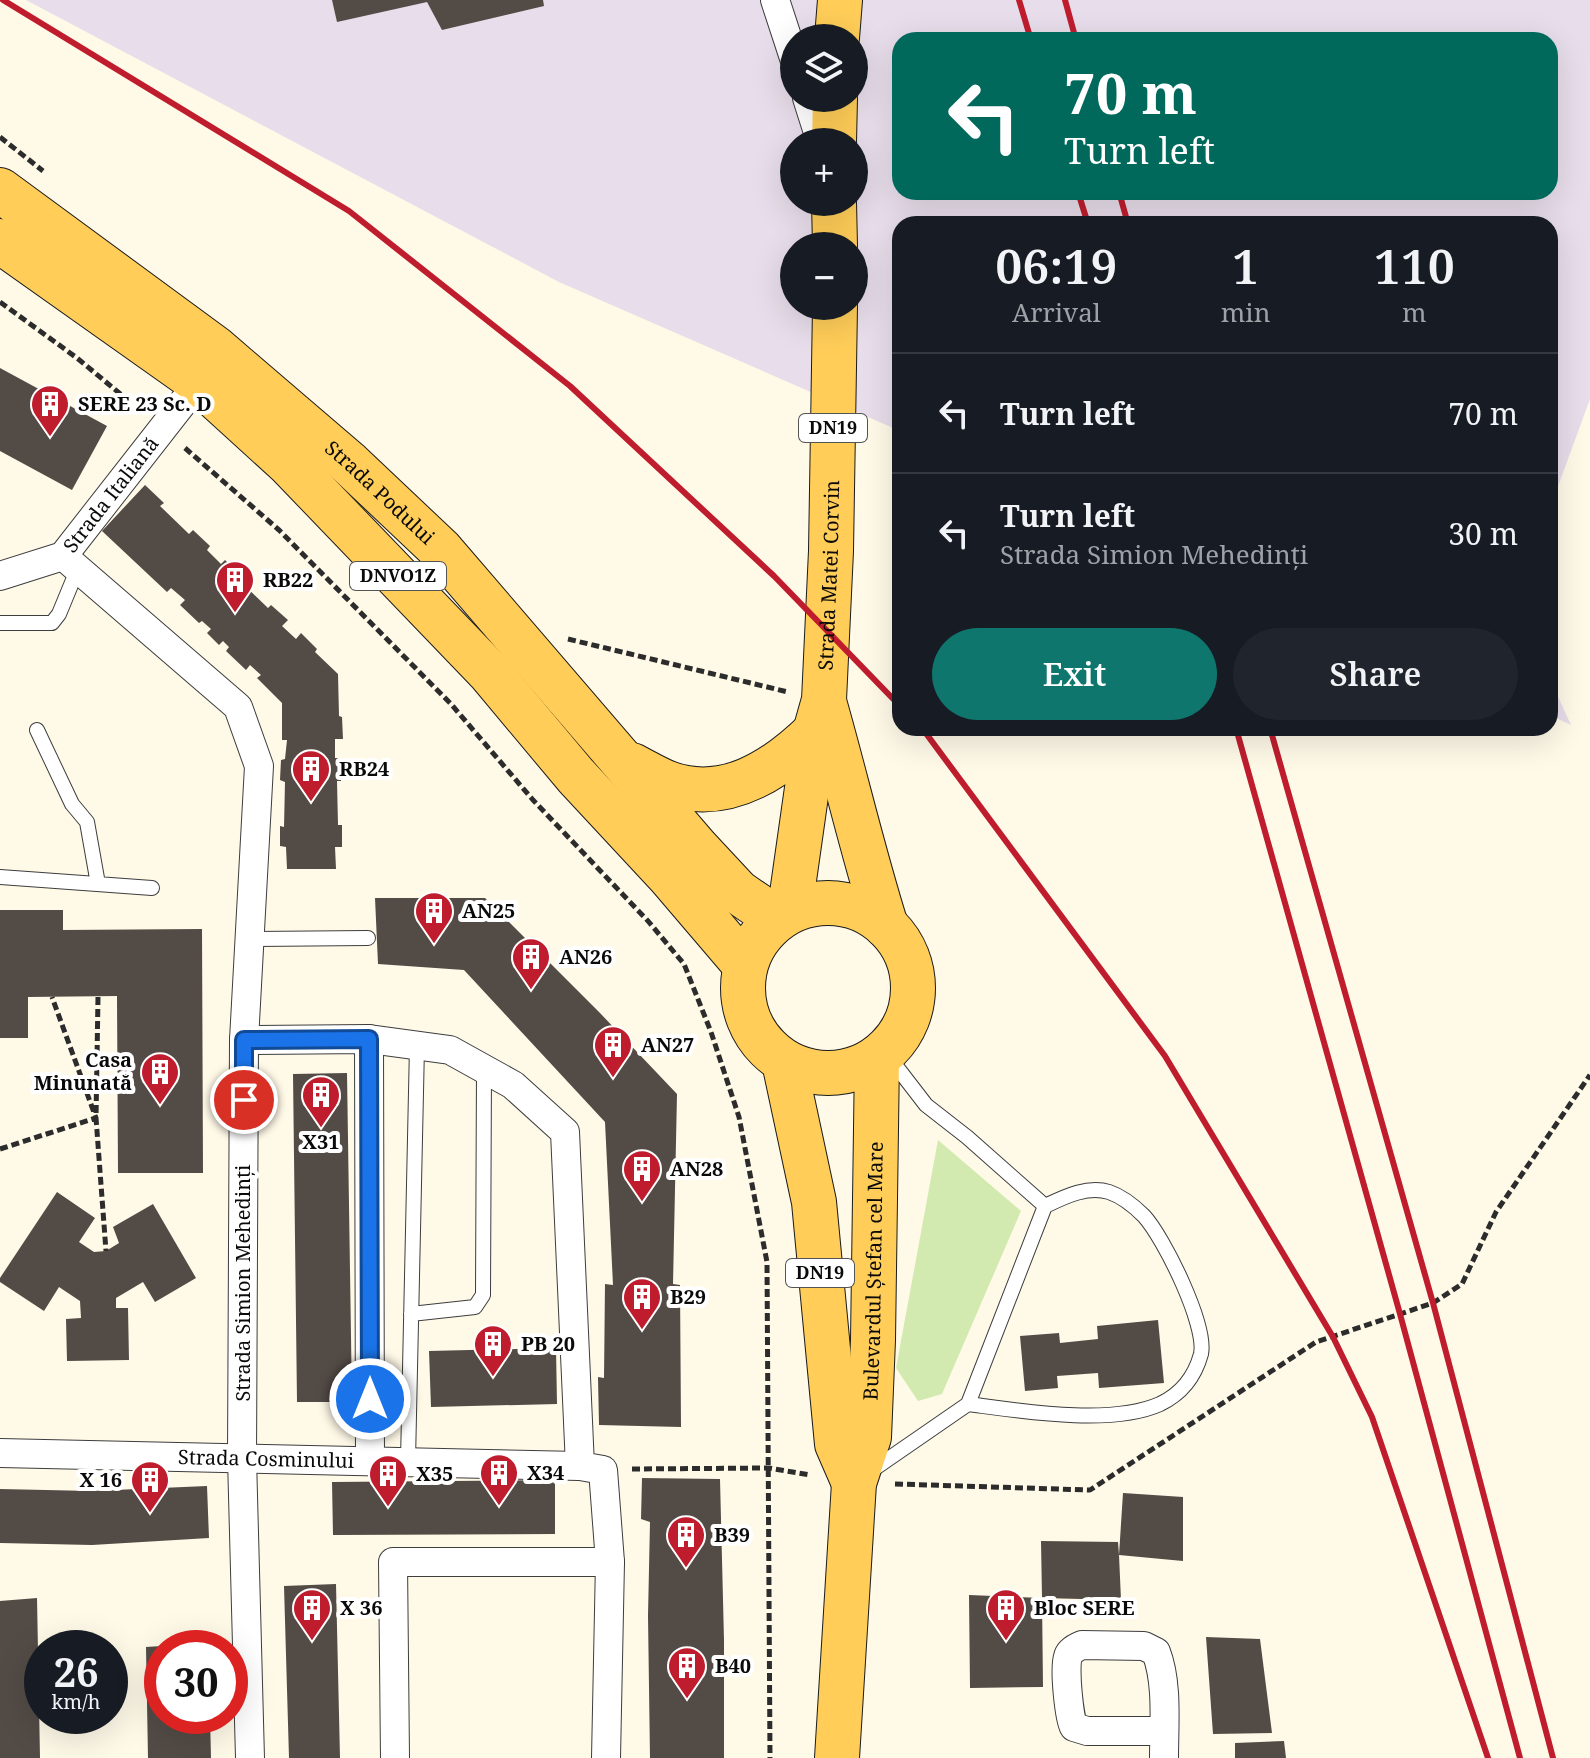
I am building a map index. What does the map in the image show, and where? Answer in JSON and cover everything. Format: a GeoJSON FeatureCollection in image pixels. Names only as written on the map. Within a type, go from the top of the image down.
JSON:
{"type":"FeatureCollection","features":[{"type":"Feature","properties":{"kind":"main road"},"geometry":{"type":"LineString","coordinates":[[838,24],[840,0]]}},
{"type":"Feature","properties":{"kind":"main road","name":"Strada Podului"},"geometry":{"type":"LineString","coordinates":[[0,190],[215,348],[349,463],[441,550],[738,892],[783,913]]}},
{"type":"Feature","properties":{"kind":"main road","name":"Strada Podului"},"geometry":{"type":"LineString","coordinates":[[0,241],[199,382],[299,474],[489,672],[576,776],[669,876],[745,965]]}},
{"type":"Feature","properties":{"kind":"main road","name":"Strada Matei Corvin"},"geometry":{"type":"LineString","coordinates":[[819,716],[831,551],[835,320]]}},
{"type":"Feature","properties":{"kind":"main road"},"geometry":{"type":"LineString","coordinates":[[624,761],[667,782],[687,787],[707,789],[732,786],[775,766],[819,716]]}},
{"type":"Feature","properties":{"kind":"main road","name":"DN19"},"geometry":{"type":"LineString","coordinates":[[783,913],[819,716]]}},
{"type":"Feature","properties":{"kind":"main road","name":"DN19"},"geometry":{"type":"LineString","coordinates":[[819,716],[850,790],[868,869],[886,926],[904,949],[913,975],[913,1003],[903,1030],[881,1055],[863,1067],[836,1074],[809,1073],[784,1062],[763,1044],[748,1021],[742,994],[745,965],[758,938],[783,913],[825,902],[853,906],[886,926]]}},
{"type":"Feature","properties":{"kind":"main road","name":"Bulevardul Ștefan cel Mare"},"geometry":{"type":"LineString","coordinates":[[837,1758],[854,1483],[869,1437],[881,1055]]}},
{"type":"Feature","properties":{"kind":"main road","name":"Bulevardul Ștefan cel Mare"},"geometry":{"type":"LineString","coordinates":[[784,1062],[814,1202],[837,1444],[854,1483]]}},
{"type":"Feature","properties":{"kind":"street"},"geometry":{"type":"LineString","coordinates":[[775,0],[783,24]]}},
{"type":"Feature","properties":{"kind":"street","name":"Strada Italiană"},"geometry":{"type":"LineString","coordinates":[[0,576],[70,562],[199,382]]}},
{"type":"Feature","properties":{"kind":"street","name":"Strada Simion Mehedinți"},"geometry":{"type":"LineString","coordinates":[[70,562],[238,707],[259,766],[244,1040],[242,1458],[250,1758]]}},
{"type":"Feature","properties":{"kind":"street"},"geometry":{"type":"LineString","coordinates":[[244,1040],[369,1039],[450,1050],[513,1085],[565,1132],[592,1468],[610,1562],[606,1758]]}},
{"type":"Feature","properties":{"kind":"street"},"geometry":{"type":"LineString","coordinates":[[369,1039],[370,1459]]}},
{"type":"Feature","properties":{"kind":"street","name":"Strada Cosminului"},"geometry":{"type":"LineString","coordinates":[[0,1453],[370,1459],[592,1468]]}},
{"type":"Feature","properties":{"kind":"street"},"geometry":{"type":"LineString","coordinates":[[395,1758],[393,1562],[610,1562]]}},
{"type":"Feature","properties":{"kind":"lane"},"geometry":{"type":"LineString","coordinates":[[0,623],[52,623],[59,614],[70,562]]}},
{"type":"Feature","properties":{"kind":"lane"},"geometry":{"type":"LineString","coordinates":[[37,730],[72,804],[87,822],[98,884]]}},
{"type":"Feature","properties":{"kind":"lane"},"geometry":{"type":"LineString","coordinates":[[0,877],[152,888]]}},
{"type":"Feature","properties":{"kind":"lane"},"geometry":{"type":"LineString","coordinates":[[249,939],[368,938]]}},
{"type":"Feature","properties":{"kind":"lane"},"geometry":{"type":"LineString","coordinates":[[408,1461],[417,1046]]}},
{"type":"Feature","properties":{"kind":"lane"},"geometry":{"type":"LineString","coordinates":[[881,1055],[926,1105],[1045,1206]]}},
{"type":"Feature","properties":{"kind":"lane"},"geometry":{"type":"LineString","coordinates":[[411,1314],[475,1307],[483,1295],[484,1069]]}},
{"type":"Feature","properties":{"kind":"lane"},"geometry":{"type":"LineString","coordinates":[[854,1483],[968,1404],[1045,1206],[1068,1195],[1095,1190],[1109,1192],[1142,1213],[1166,1252],[1200,1326],[1201,1352],[1188,1384],[1161,1404],[1127,1414],[1042,1413],[968,1404]]}},
{"type":"Feature","properties":{"kind":"path"},"geometry":{"type":"LineString","coordinates":[[0,302],[77,358],[130,402]]}},
{"type":"Feature","properties":{"kind":"path"},"geometry":{"type":"LineString","coordinates":[[179,442],[279,530],[451,704],[533,800],[648,921],[684,964],[711,1032],[739,1117],[767,1262],[770,1758]]}},
{"type":"Feature","properties":{"kind":"path"},"geometry":{"type":"LineString","coordinates":[[565,638],[819,716]]}},
{"type":"Feature","properties":{"kind":"path"},"geometry":{"type":"LineString","coordinates":[[52,997],[96,1118]]}},
{"type":"Feature","properties":{"kind":"path"},"geometry":{"type":"LineString","coordinates":[[98,997],[96,1118],[106,1251]]}},
{"type":"Feature","properties":{"kind":"path"},"geometry":{"type":"LineString","coordinates":[[854,1483],[1090,1490],[1316,1342],[1433,1303],[1462,1284],[1496,1212],[1590,1075]]}},
{"type":"Feature","properties":{"kind":"path"},"geometry":{"type":"LineString","coordinates":[[0,1149],[96,1118]]}},
{"type":"Feature","properties":{"kind":"path"},"geometry":{"type":"LineString","coordinates":[[592,1468],[769,1468]]}},
{"type":"Feature","properties":{"kind":"shaded area"},"geometry":{"type":"Polygon","coordinates":[[[26,0],[1590,0],[1590,399],[1558,486],[1558,216],[892,216],[892,428],[559,282],[26,0]]]}},
{"type":"Feature","properties":{"kind":"shaded area"},"geometry":{"type":"Polygon","coordinates":[[[1558,697],[1571,725],[1558,719],[1558,697]]]}},
{"type":"Feature","properties":{"kind":"green space"},"geometry":{"type":"Polygon","coordinates":[[[938,1140],[1021,1211],[942,1394],[918,1401],[896,1368],[938,1140]]]}},
{"type":"Feature","properties":{"kind":"building"},"geometry":{"type":"Polygon","coordinates":[[[332,0],[543,0],[544,6],[442,30],[427,2],[337,22],[332,0]]]}},
{"type":"Feature","properties":{"kind":"building","name":"SERE 23 Sc. D"},"geometry":{"type":"Polygon","coordinates":[[[0,368],[107,426],[72,490],[0,451],[0,368]]]}},
{"type":"Feature","properties":{"kind":"building"},"geometry":{"type":"Polygon","coordinates":[[[145,485],[164,503],[160,506],[189,534],[193,530],[210,546],[207,550],[221,564],[225,560],[241,576],[238,579],[268,608],[271,605],[288,620],[282,626],[296,639],[301,633],[338,674],[343,739],[335,739],[335,758],[340,758],[341,781],[337,781],[342,847],[335,847],[336,869],[287,869],[286,847],[280,846],[280,826],[284,827],[285,782],[280,780],[281,760],[285,759],[287,740],[282,740],[282,703],[257,678],[261,675],[250,665],[246,670],[226,651],[229,647],[223,641],[219,645],[207,633],[211,629],[202,621],[199,623],[180,605],[185,600],[171,588],[167,592],[102,531],[145,485]]]}},
{"type":"Feature","properties":{"kind":"building"},"geometry":{"type":"Polygon","coordinates":[[[375,898],[485,898],[677,1094],[673,1284],[680,1285],[681,1427],[599,1425],[598,1377],[604,1378],[605,1284],[613,1285],[605,1122],[464,970],[378,964],[375,898]]]}},
{"type":"Feature","properties":{"kind":"building","name":"Casa Minunată"},"geometry":{"type":"Polygon","coordinates":[[[0,910],[63,910],[63,930],[202,929],[203,1173],[118,1173],[117,996],[28,997],[28,1038],[0,1038],[0,910]]]}},
{"type":"Feature","properties":{"kind":"building"},"geometry":{"type":"Polygon","coordinates":[[[347,1073],[352,1402],[297,1402],[293,1074],[347,1073]]]}},
{"type":"Feature","properties":{"kind":"building"},"geometry":{"type":"Polygon","coordinates":[[[57,1192],[95,1218],[79,1242],[94,1252],[106,1251],[119,1243],[113,1227],[153,1204],[196,1278],[155,1302],[143,1282],[116,1298],[116,1308],[128,1308],[129,1360],[67,1361],[66,1319],[81,1318],[80,1301],[59,1287],[44,1311],[0,1282],[57,1192]]]}},
{"type":"Feature","properties":{"kind":"building"},"geometry":{"type":"Polygon","coordinates":[[[1158,1320],[1164,1383],[1099,1388],[1098,1373],[1057,1376],[1058,1388],[1025,1391],[1020,1336],[1059,1333],[1060,1343],[1098,1339],[1097,1326],[1158,1320]]]}},
{"type":"Feature","properties":{"kind":"building","name":"PB 20"},"geometry":{"type":"Polygon","coordinates":[[[556,1348],[557,1404],[431,1407],[429,1351],[556,1348]]]}},
{"type":"Feature","properties":{"kind":"building"},"geometry":{"type":"Polygon","coordinates":[[[642,1478],[720,1479],[724,1758],[650,1758],[650,1522],[641,1519],[642,1478]]]}},
{"type":"Feature","properties":{"kind":"building"},"geometry":{"type":"Polygon","coordinates":[[[555,1480],[555,1534],[333,1535],[332,1482],[555,1480]]]}},
{"type":"Feature","properties":{"kind":"building"},"geometry":{"type":"Polygon","coordinates":[[[207,1486],[209,1538],[92,1545],[0,1543],[0,1489],[91,1491],[207,1486]]]}},
{"type":"Feature","properties":{"kind":"building","name":"Bloc SERE"},"geometry":{"type":"Polygon","coordinates":[[[1123,1493],[1183,1497],[1183,1561],[1119,1555],[1123,1493]]]}},
{"type":"Feature","properties":{"kind":"building","name":"Bloc SERE"},"geometry":{"type":"Polygon","coordinates":[[[1041,1541],[1118,1542],[1121,1600],[1042,1598],[1041,1541]]]}},
{"type":"Feature","properties":{"kind":"building","name":"X 36"},"geometry":{"type":"Polygon","coordinates":[[[336,1584],[340,1758],[289,1758],[284,1586],[336,1584]]]}},
{"type":"Feature","properties":{"kind":"building","name":"Bloc SERE"},"geometry":{"type":"Polygon","coordinates":[[[969,1595],[1042,1598],[1043,1687],[970,1688],[969,1595]]]}},
{"type":"Feature","properties":{"kind":"building"},"geometry":{"type":"Polygon","coordinates":[[[37,1598],[38,1630],[24,1630],[24,1734],[40,1734],[40,1758],[0,1758],[0,1601],[37,1598]]]}},
{"type":"Feature","properties":{"kind":"building"},"geometry":{"type":"Polygon","coordinates":[[[1206,1637],[1260,1639],[1272,1733],[1213,1734],[1206,1637]]]}},
{"type":"Feature","properties":{"kind":"building"},"geometry":{"type":"Polygon","coordinates":[[[148,1734],[210,1734],[211,1758],[148,1758],[148,1734]]]}},
{"type":"Feature","properties":{"kind":"building"},"geometry":{"type":"Polygon","coordinates":[[[1284,1741],[1286,1758],[1235,1758],[1235,1743],[1284,1741]]]}},
{"type":"Feature","properties":{"kind":"railway"},"geometry":{"type":"LineString","coordinates":[[3,0],[349,211],[570,386],[774,576],[892,698]]}},
{"type":"Feature","properties":{"kind":"railway"},"geometry":{"type":"LineString","coordinates":[[1019,0],[1029,32]]}},
{"type":"Feature","properties":{"kind":"railway"},"geometry":{"type":"LineString","coordinates":[[1065,0],[1074,32]]}},
{"type":"Feature","properties":{"kind":"railway"},"geometry":{"type":"LineString","coordinates":[[1080,200],[1086,216]]}},
{"type":"Feature","properties":{"kind":"railway"},"geometry":{"type":"LineString","coordinates":[[1121,200],[1126,216]]}},
{"type":"Feature","properties":{"kind":"railway"},"geometry":{"type":"LineString","coordinates":[[928,736],[1165,1056],[1333,1337],[1372,1417],[1488,1758]]}},
{"type":"Feature","properties":{"kind":"railway"},"geometry":{"type":"LineString","coordinates":[[1238,736],[1520,1758]]}},
{"type":"Feature","properties":{"kind":"railway"},"geometry":{"type":"LineString","coordinates":[[1272,736],[1433,1303],[1553,1758]]}},
{"type":"Feature","properties":{"kind":"place","name":"SERE 23 Sc. D"},"geometry":{"type":"Point","coordinates":[50,438]}},
{"type":"Feature","properties":{"kind":"place","name":"RB22"},"geometry":{"type":"Point","coordinates":[235,614]}},
{"type":"Feature","properties":{"kind":"place","name":"RB24"},"geometry":{"type":"Point","coordinates":[311,803]}},
{"type":"Feature","properties":{"kind":"place","name":"AN25"},"geometry":{"type":"Point","coordinates":[434,945]}},
{"type":"Feature","properties":{"kind":"place","name":"AN26"},"geometry":{"type":"Point","coordinates":[531,991]}},
{"type":"Feature","properties":{"kind":"place","name":"AN27"},"geometry":{"type":"Point","coordinates":[613,1079]}},
{"type":"Feature","properties":{"kind":"place","name":"Casa Minunată"},"geometry":{"type":"Point","coordinates":[160,1106]}},
{"type":"Feature","properties":{"kind":"place","name":"X31"},"geometry":{"type":"Point","coordinates":[321,1129]}},
{"type":"Feature","properties":{"kind":"place","name":"AN28"},"geometry":{"type":"Point","coordinates":[642,1203]}},
{"type":"Feature","properties":{"kind":"place","name":"B29"},"geometry":{"type":"Point","coordinates":[642,1331]}},
{"type":"Feature","properties":{"kind":"place","name":"PB 20"},"geometry":{"type":"Point","coordinates":[493,1378]}},
{"type":"Feature","properties":{"kind":"place","name":"X34"},"geometry":{"type":"Point","coordinates":[499,1507]}},
{"type":"Feature","properties":{"kind":"place","name":"X35"},"geometry":{"type":"Point","coordinates":[388,1508]}},
{"type":"Feature","properties":{"kind":"place","name":"X 16"},"geometry":{"type":"Point","coordinates":[150,1514]}},
{"type":"Feature","properties":{"kind":"place","name":"B39"},"geometry":{"type":"Point","coordinates":[686,1569]}},
{"type":"Feature","properties":{"kind":"place","name":"X 36"},"geometry":{"type":"Point","coordinates":[312,1642]}},
{"type":"Feature","properties":{"kind":"place","name":"Bloc SERE"},"geometry":{"type":"Point","coordinates":[1006,1642]}},
{"type":"Feature","properties":{"kind":"place","name":"B40"},"geometry":{"type":"Point","coordinates":[687,1700]}},
{"type":"Feature","properties":{"kind":"route"},"geometry":{"type":"LineString","coordinates":[[244,1100],[244,1040],[369,1039],[370,1399]]}}]}
